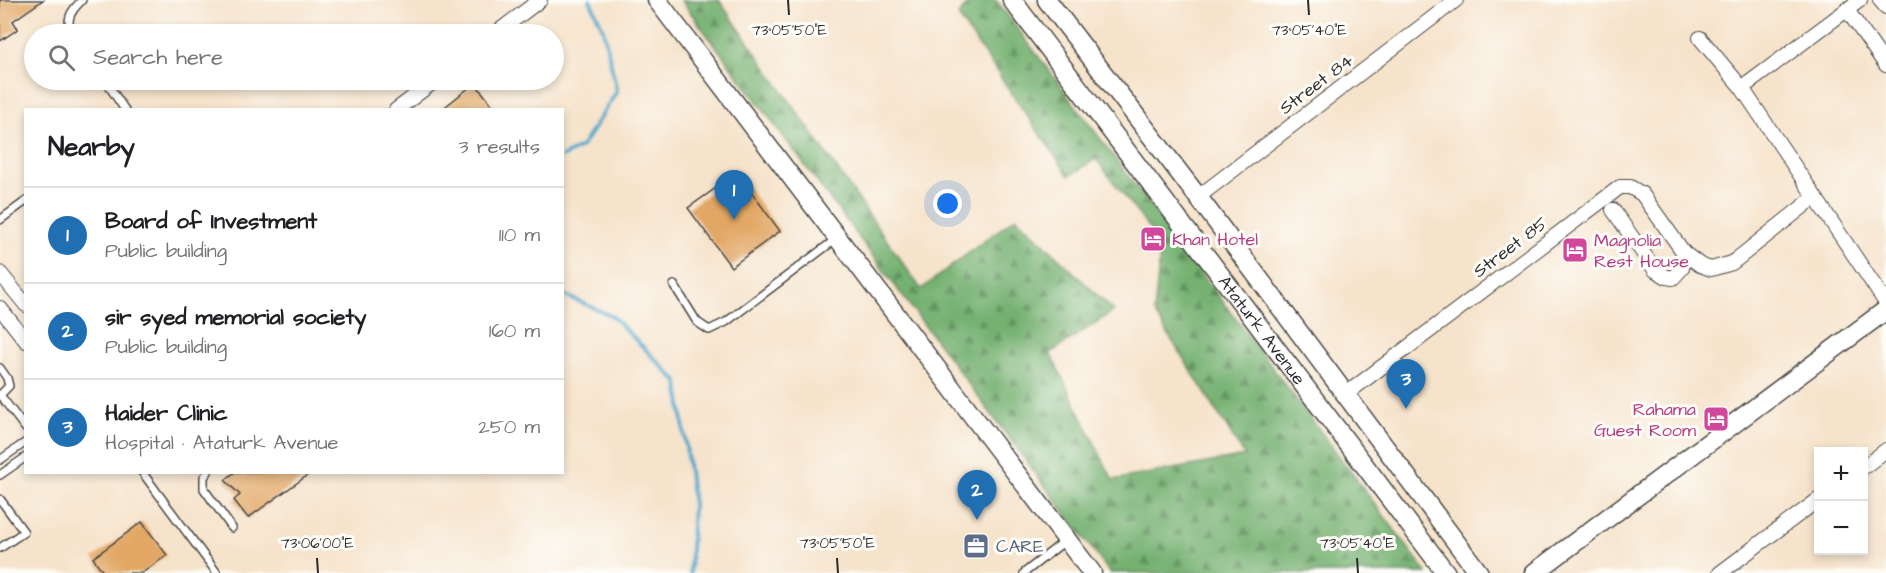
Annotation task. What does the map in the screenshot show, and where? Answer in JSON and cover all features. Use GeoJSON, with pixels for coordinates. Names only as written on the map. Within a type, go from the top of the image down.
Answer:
{"type":"FeatureCollection","features":[{"type":"Feature","properties":{"kind":"street"},"geometry":{"type":"LineString","coordinates":[[508,24],[540,0]]}},
{"type":"Feature","properties":{"kind":"street"},"geometry":{"type":"LineString","coordinates":[[657,0],[1092,573]]}},
{"type":"Feature","properties":{"kind":"street","name":"Ataturk Avenue"},"geometry":{"type":"LineString","coordinates":[[1012,0],[1446,573]]}},
{"type":"Feature","properties":{"kind":"street","name":"Ataturk Avenue"},"geometry":{"type":"LineString","coordinates":[[1047,0],[1198,197],[1479,573]]}},
{"type":"Feature","properties":{"kind":"street","name":"Street 84"},"geometry":{"type":"LineString","coordinates":[[1198,197],[1456,0]]}},
{"type":"Feature","properties":{"kind":"street"},"geometry":{"type":"LineString","coordinates":[[1742,88],[1860,0]]}},
{"type":"Feature","properties":{"kind":"street"},"geometry":{"type":"LineString","coordinates":[[1880,0],[1886,7]]}},
{"type":"Feature","properties":{"kind":"street"},"geometry":{"type":"LineString","coordinates":[[1847,10],[1886,65]]}},
{"type":"Feature","properties":{"kind":"street"},"geometry":{"type":"LineString","coordinates":[[1700,38],[1742,88],[1886,303]]}},
{"type":"Feature","properties":{"kind":"street"},"geometry":{"type":"LineString","coordinates":[[399,108],[423,90]]}},
{"type":"Feature","properties":{"kind":"street","name":"Street 85"},"geometry":{"type":"LineString","coordinates":[[1346,394],[1620,187],[1630,188],[1642,194],[1684,253]]}},
{"type":"Feature","properties":{"kind":"street"},"geometry":{"type":"LineString","coordinates":[[1613,210],[1655,270],[1673,278],[1682,268],[1684,253],[1700,265],[1711,269],[1732,262],[1815,197]]}},
{"type":"Feature","properties":{"kind":"street"},"geometry":{"type":"LineString","coordinates":[[0,273],[24,303]]}},
{"type":"Feature","properties":{"kind":"street"},"geometry":{"type":"LineString","coordinates":[[0,308],[24,338]]}},
{"type":"Feature","properties":{"kind":"street"},"geometry":{"type":"LineString","coordinates":[[1534,573],[1886,310]]}},
{"type":"Feature","properties":{"kind":"street"},"geometry":{"type":"LineString","coordinates":[[1868,463],[1886,450]]}},
{"type":"Feature","properties":{"kind":"street"},"geometry":{"type":"LineString","coordinates":[[1720,573],[1817,501]]}},
{"type":"Feature","properties":{"kind":"street"},"geometry":{"type":"LineString","coordinates":[[1557,573],[1574,543]]}},
{"type":"Feature","properties":{"kind":"lane"},"geometry":{"type":"LineString","coordinates":[[69,24],[68,19],[71,11],[82,0]]}},
{"type":"Feature","properties":{"kind":"lane"},"geometry":{"type":"LineString","coordinates":[[112,90],[124,108]]}},
{"type":"Feature","properties":{"kind":"lane"},"geometry":{"type":"LineString","coordinates":[[0,220],[24,202]]}},
{"type":"Feature","properties":{"kind":"lane"},"geometry":{"type":"LineString","coordinates":[[674,285],[697,322],[709,330],[726,322],[838,237]]}},
{"type":"Feature","properties":{"kind":"lane"},"geometry":{"type":"LineString","coordinates":[[0,368],[9,381],[8,389],[0,395],[24,426]]}},
{"type":"Feature","properties":{"kind":"lane"},"geometry":{"type":"LineString","coordinates":[[0,460],[24,443]]}},
{"type":"Feature","properties":{"kind":"lane"},"geometry":{"type":"LineString","coordinates":[[0,475],[24,459]]}},
{"type":"Feature","properties":{"kind":"lane"},"geometry":{"type":"LineString","coordinates":[[143,474],[217,573]]}},
{"type":"Feature","properties":{"kind":"lane"},"geometry":{"type":"LineString","coordinates":[[206,474],[204,477],[204,489],[232,528]]}},
{"type":"Feature","properties":{"kind":"lane"},"geometry":{"type":"LineString","coordinates":[[0,499],[24,532],[0,549]]}},
{"type":"Feature","properties":{"kind":"lane"},"geometry":{"type":"LineString","coordinates":[[1024,573],[1066,540]]}},
{"type":"Feature","properties":{"kind":"green space"},"geometry":{"type":"Polygon","coordinates":[[[681,0],[719,0],[921,289],[1016,217],[1114,311],[1050,353],[1113,480],[1245,456],[1154,312],[1161,244],[1096,159],[1069,176],[958,16],[971,0],[996,0],[1427,573],[1110,573],[681,0]]]}},
{"type":"Feature","properties":{"kind":"building"},"geometry":{"type":"Polygon","coordinates":[[[0,0],[43,0],[13,21],[18,29],[0,41],[0,0]]]}},
{"type":"Feature","properties":{"kind":"building"},"geometry":{"type":"Polygon","coordinates":[[[466,90],[480,90],[494,108],[444,108],[466,90]]]}},
{"type":"Feature","properties":{"kind":"building"},"geometry":{"type":"Polygon","coordinates":[[[737,173],[780,231],[731,267],[688,208],[737,173]]]}},
{"type":"Feature","properties":{"kind":"building"},"geometry":{"type":"Polygon","coordinates":[[[232,474],[309,474],[248,518],[234,500],[240,495],[225,480],[232,474]]]}},
{"type":"Feature","properties":{"kind":"building"},"geometry":{"type":"Polygon","coordinates":[[[142,522],[167,555],[142,573],[104,573],[93,558],[142,522]]]}},
{"type":"Feature","properties":{"kind":"waterway"},"geometry":{"type":"LineString","coordinates":[[564,156],[582,146],[617,91],[603,29],[590,0]]}},
{"type":"Feature","properties":{"kind":"waterway"},"geometry":{"type":"LineString","coordinates":[[564,295],[612,316],[678,382],[693,504],[690,573]]}},
{"type":"Feature","properties":{"kind":"place","name":"Board of Investment"},"geometry":{"type":"Point","coordinates":[734,220]}},
{"type":"Feature","properties":{"kind":"place","name":"Khan Hotel"},"geometry":{"type":"Point","coordinates":[1153,239]}},
{"type":"Feature","properties":{"kind":"place","name":"Magnolia Rest House"},"geometry":{"type":"Point","coordinates":[1575,250]}},
{"type":"Feature","properties":{"kind":"place","name":"Haider Clinic"},"geometry":{"type":"Point","coordinates":[1406,409]}},
{"type":"Feature","properties":{"kind":"place","name":"Rahama Guest Room"},"geometry":{"type":"Point","coordinates":[1716,419]}},
{"type":"Feature","properties":{"kind":"place","name":"sir syed memorial society"},"geometry":{"type":"Point","coordinates":[977,520]}},
{"type":"Feature","properties":{"kind":"place","name":"CARE"},"geometry":{"type":"Point","coordinates":[976,546]}}]}
